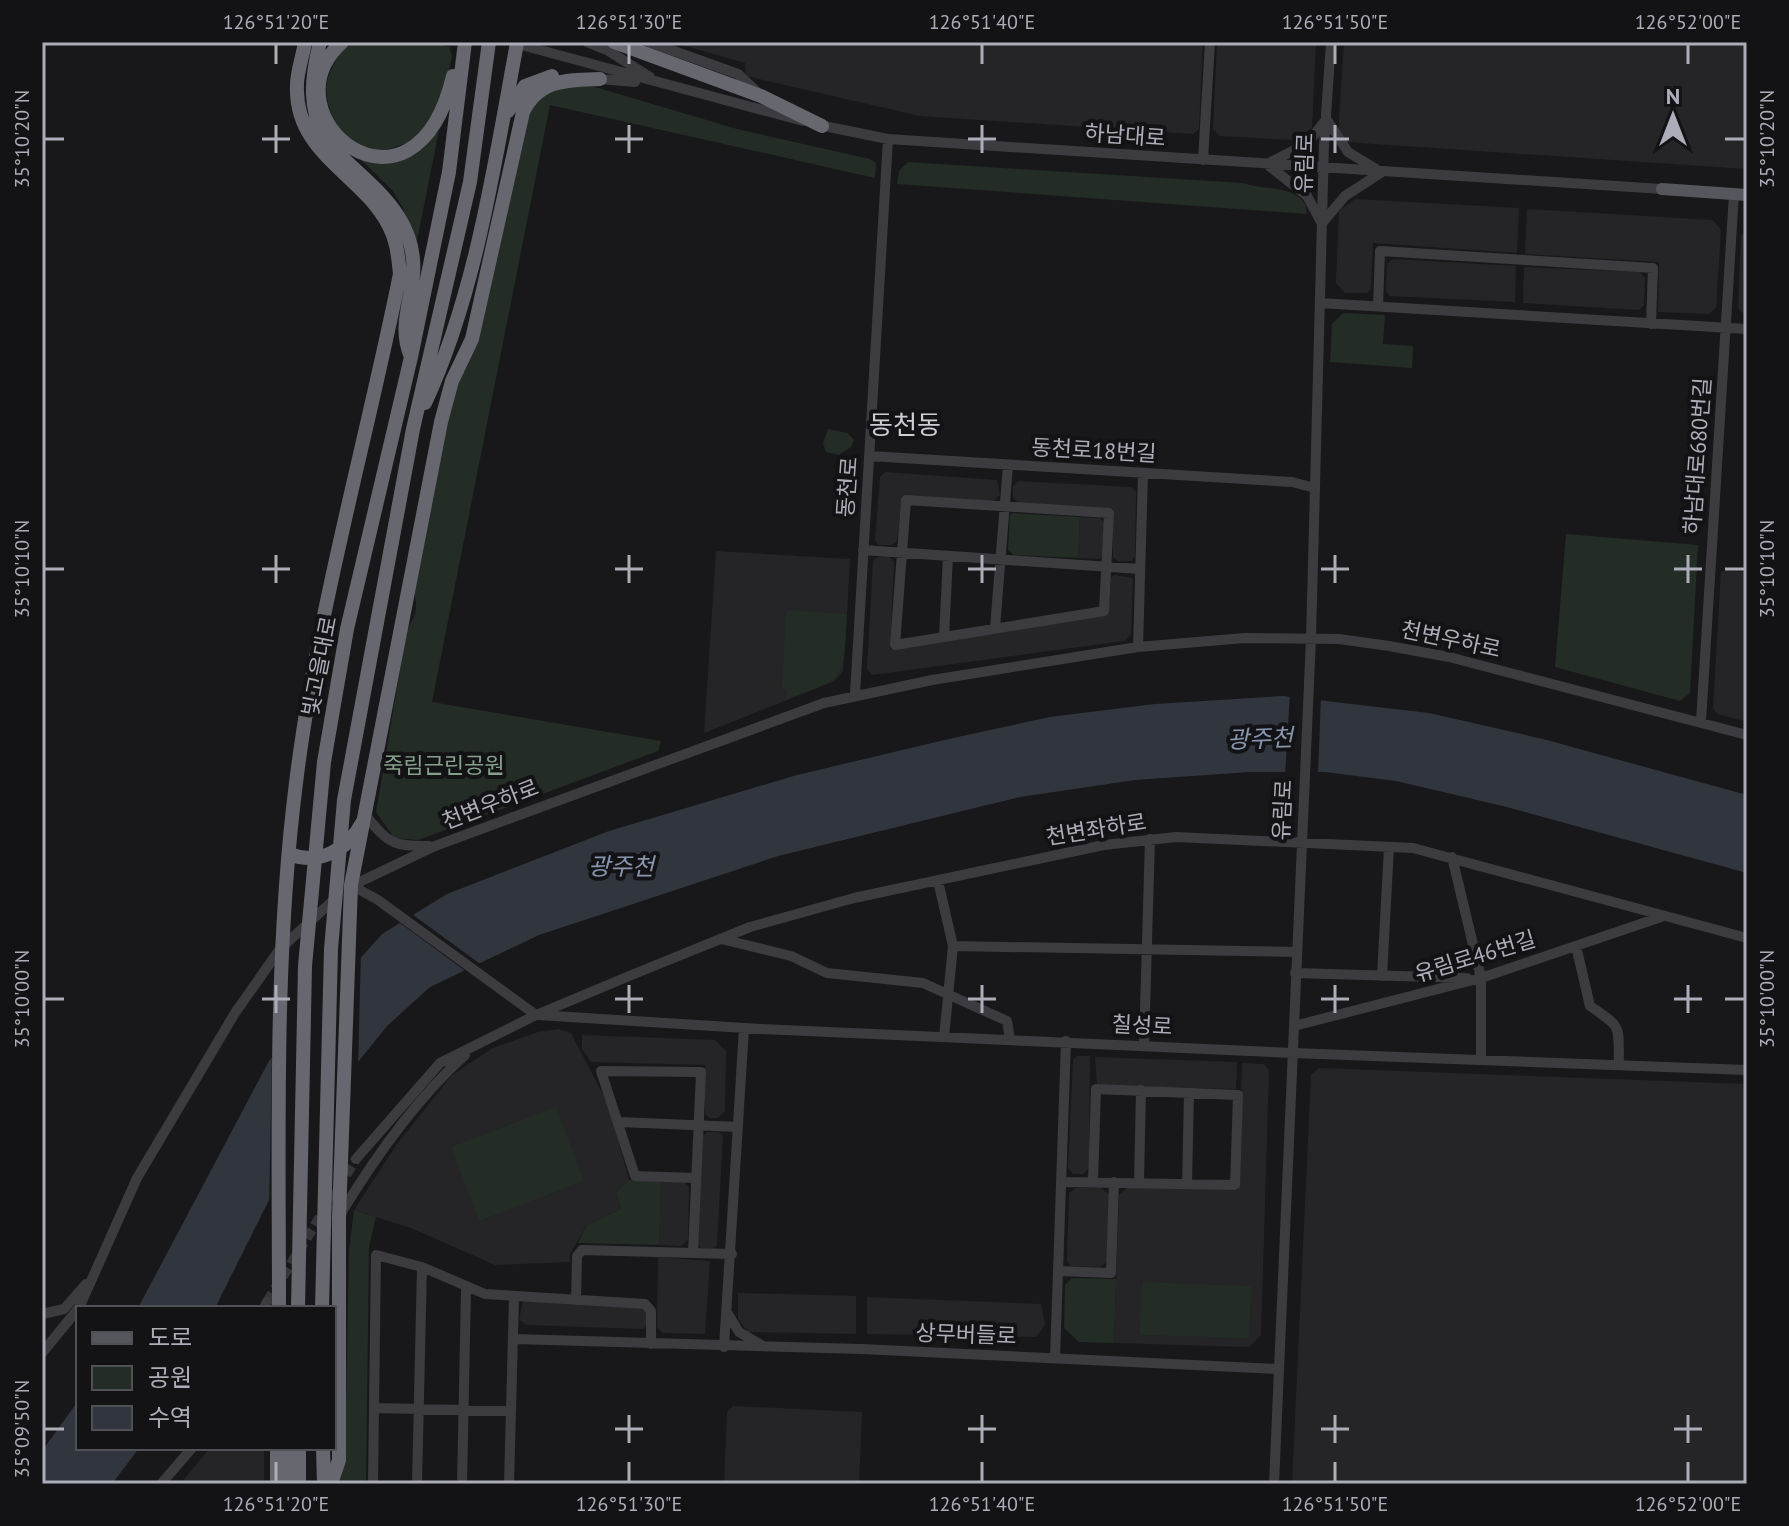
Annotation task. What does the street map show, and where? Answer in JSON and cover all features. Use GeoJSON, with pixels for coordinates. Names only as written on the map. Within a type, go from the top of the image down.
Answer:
{"type":"FeatureCollection","features":[{"type":"Feature","properties":{"kind":"highway"},"geometry":{"type":"LineString","coordinates":[[270,1306],[280,949],[296,783],[312,679],[400,274],[398,246],[383,216],[317,150],[304,126],[297,84],[305,42]]}},
{"type":"Feature","properties":{"kind":"highway"},"geometry":{"type":"LineString","coordinates":[[320,42],[310,95],[320,130],[326,142],[396,209],[414,259],[403,337],[411,357]]}},
{"type":"Feature","properties":{"kind":"highway"},"geometry":{"type":"LineString","coordinates":[[328,42],[322,72],[323,114],[336,136],[358,152],[376,157],[398,154],[431,133],[446,104],[454,69],[464,48]]}},
{"type":"Feature","properties":{"kind":"highway"},"geometry":{"type":"LineString","coordinates":[[322,72],[342,42]]}},
{"type":"Feature","properties":{"kind":"highway"},"geometry":{"type":"LineString","coordinates":[[322,1306],[331,949],[344,800],[413,429],[470,182],[489,42]]}},
{"type":"Feature","properties":{"kind":"highway"},"geometry":{"type":"LineString","coordinates":[[413,429],[442,365],[503,121],[515,42]]}},
{"type":"Feature","properties":{"kind":"highway"},"geometry":{"type":"LineString","coordinates":[[616,43],[761,96],[822,126]]}},
{"type":"Feature","properties":{"kind":"highway","name":"빛고을대로"},"geometry":{"type":"LineString","coordinates":[[298,1306],[305,966],[319,798],[347,629],[411,357],[449,172],[464,48]]}},
{"type":"Feature","properties":{"kind":"highway"},"geometry":{"type":"LineString","coordinates":[[503,121],[532,82],[569,75],[600,79]]}},
{"type":"Feature","properties":{"kind":"highway"},"geometry":{"type":"LineString","coordinates":[[331,1484],[339,1460],[339,1217],[351,885],[396,639],[444,410],[452,381],[472,339],[523,112],[530,96],[544,85],[600,79]]}},
{"type":"Feature","properties":{"kind":"highway"},"geometry":{"type":"LineString","coordinates":[[290,854],[300,858],[322,857],[347,844],[366,816]]}},
{"type":"Feature","properties":{"kind":"highway"},"geometry":{"type":"LineString","coordinates":[[277,1450],[277,1484]]}},
{"type":"Feature","properties":{"kind":"highway"},"geometry":{"type":"LineString","coordinates":[[287,1484],[290,1450]]}},
{"type":"Feature","properties":{"kind":"highway"},"geometry":{"type":"LineString","coordinates":[[299,1450],[299,1484]]}},
{"type":"Feature","properties":{"kind":"highway"},"geometry":{"type":"LineString","coordinates":[[323,1450],[324,1484]]}},
{"type":"Feature","properties":{"kind":"main road","name":"하남대로"},"geometry":{"type":"LineString","coordinates":[[1662,189],[1740,194]]}},
{"type":"Feature","properties":{"kind":"street","name":"하남대로"},"geometry":{"type":"LineString","coordinates":[[515,42],[661,85],[822,126],[888,139],[1662,189]]}},
{"type":"Feature","properties":{"kind":"street"},"geometry":{"type":"LineString","coordinates":[[587,42],[607,50],[661,85]]}},
{"type":"Feature","properties":{"kind":"street"},"geometry":{"type":"LineString","coordinates":[[649,42],[738,74],[761,96]]}},
{"type":"Feature","properties":{"kind":"street"},"geometry":{"type":"LineString","coordinates":[[1203,160],[1210,42]]}},
{"type":"Feature","properties":{"kind":"street","name":"유림로"},"geometry":{"type":"LineString","coordinates":[[1274,1484],[1311,638],[1323,168],[1331,42]]}},
{"type":"Feature","properties":{"kind":"street"},"geometry":{"type":"LineString","coordinates":[[600,79],[661,85]]}},
{"type":"Feature","properties":{"kind":"street"},"geometry":{"type":"LineString","coordinates":[[1326,118],[1348,152],[1382,172],[1345,196],[1322,224],[1307,196],[1266,164],[1308,143],[1326,118]]}},
{"type":"Feature","properties":{"kind":"street","name":"동천로"},"geometry":{"type":"LineString","coordinates":[[855,694],[888,139]]}},
{"type":"Feature","properties":{"kind":"street","name":"하남대로680번길"},"geometry":{"type":"LineString","coordinates":[[1701,721],[1725,327],[1740,194]]}},
{"type":"Feature","properties":{"kind":"street"},"geometry":{"type":"LineString","coordinates":[[1378,305],[1380,251],[1653,268],[1651,324]]}},
{"type":"Feature","properties":{"kind":"street"},"geometry":{"type":"LineString","coordinates":[[1320,303],[1747,329]]}},
{"type":"Feature","properties":{"kind":"street","name":"동천로18번길"},"geometry":{"type":"LineString","coordinates":[[870,456],[1292,482],[1315,488]]}},
{"type":"Feature","properties":{"kind":"street"},"geometry":{"type":"LineString","coordinates":[[995,628],[1008,465]]}},
{"type":"Feature","properties":{"kind":"street"},"geometry":{"type":"LineString","coordinates":[[1138,647],[1143,474]]}},
{"type":"Feature","properties":{"kind":"street"},"geometry":{"type":"LineString","coordinates":[[906,500],[1109,513],[1104,611],[895,645],[900,552],[906,500]]}},
{"type":"Feature","properties":{"kind":"street"},"geometry":{"type":"LineString","coordinates":[[863,550],[1140,569]]}},
{"type":"Feature","properties":{"kind":"street"},"geometry":{"type":"LineString","coordinates":[[944,637],[948,556]]}},
{"type":"Feature","properties":{"kind":"street","name":"천변우하로"},"geometry":{"type":"LineString","coordinates":[[79,1306],[156,1146],[235,1013],[280,949],[351,885],[435,846],[672,756],[855,694],[1138,647],[1245,638],[1311,638],[1377,644],[1449,657],[1747,735]]}},
{"type":"Feature","properties":{"kind":"street"},"geometry":{"type":"LineString","coordinates":[[366,816],[385,840],[402,846],[435,846]]}},
{"type":"Feature","properties":{"kind":"street","name":"천변좌하로"},"geometry":{"type":"LineString","coordinates":[[356,1159],[440,1063],[536,1015],[719,939],[854,898],[1104,845],[1150,839],[1300,836],[1389,847],[1452,857],[1747,938]]}},
{"type":"Feature","properties":{"kind":"street"},"geometry":{"type":"LineString","coordinates":[[1144,1045],[1150,839]]}},
{"type":"Feature","properties":{"kind":"street"},"geometry":{"type":"LineString","coordinates":[[1382,976],[1389,847]]}},
{"type":"Feature","properties":{"kind":"street"},"geometry":{"type":"LineString","coordinates":[[1452,857],[1481,978],[1481,1060]]}},
{"type":"Feature","properties":{"kind":"street"},"geometry":{"type":"LineString","coordinates":[[938,881],[953,946],[944,1037]]}},
{"type":"Feature","properties":{"kind":"street"},"geometry":{"type":"LineString","coordinates":[[351,885],[378,900],[536,1015]]}},
{"type":"Feature","properties":{"kind":"street","name":"유림로46번길"},"geometry":{"type":"LineString","coordinates":[[1294,1026],[1481,978],[1665,915]]}},
{"type":"Feature","properties":{"kind":"street"},"geometry":{"type":"LineString","coordinates":[[719,939],[791,956],[827,973],[923,983],[949,992],[1007,1021],[1010,1039]]}},
{"type":"Feature","properties":{"kind":"street"},"geometry":{"type":"LineString","coordinates":[[953,946],[1296,952]]}},
{"type":"Feature","properties":{"kind":"street"},"geometry":{"type":"LineString","coordinates":[[1576,946],[1590,1006],[1612,1019],[1618,1027],[1619,1065]]}},
{"type":"Feature","properties":{"kind":"street"},"geometry":{"type":"LineString","coordinates":[[1295,973],[1481,978]]}},
{"type":"Feature","properties":{"kind":"street","name":"칠성로"},"geometry":{"type":"LineString","coordinates":[[536,1015],[744,1028],[1293,1053],[1747,1070]]}},
{"type":"Feature","properties":{"kind":"street"},"geometry":{"type":"LineString","coordinates":[[724,1347],[744,1028]]}},
{"type":"Feature","properties":{"kind":"street"},"geometry":{"type":"LineString","coordinates":[[1055,1358],[1066,1041]]}},
{"type":"Feature","properties":{"kind":"street","name":"천변좌하로"},"geometry":{"type":"LineString","coordinates":[[339,1217],[363,1176],[423,1096],[473,1048]]}},
{"type":"Feature","properties":{"kind":"street"},"geometry":{"type":"LineString","coordinates":[[693,1253],[701,1072],[601,1071],[635,1176],[695,1178]]}},
{"type":"Feature","properties":{"kind":"street"},"geometry":{"type":"LineString","coordinates":[[1061,1182],[1235,1185],[1238,1095],[1096,1089],[1093,1182]]}},
{"type":"Feature","properties":{"kind":"street"},"geometry":{"type":"LineString","coordinates":[[1139,1182],[1141,1090]]}},
{"type":"Feature","properties":{"kind":"street"},"geometry":{"type":"LineString","coordinates":[[1187,1184],[1189,1093]]}},
{"type":"Feature","properties":{"kind":"street"},"geometry":{"type":"LineString","coordinates":[[620,1122],[738,1127]]}},
{"type":"Feature","properties":{"kind":"street"},"geometry":{"type":"LineString","coordinates":[[1058,1271],[1111,1273],[1114,1182]]}},
{"type":"Feature","properties":{"kind":"street"},"geometry":{"type":"LineString","coordinates":[[576,1300],[577,1256],[582,1250],[732,1254]]}},
{"type":"Feature","properties":{"kind":"street"},"geometry":{"type":"LineString","coordinates":[[373,1484],[376,1255],[422,1267],[466,1289],[514,1298],[645,1304],[651,1311],[651,1344]]}},
{"type":"Feature","properties":{"kind":"street"},"geometry":{"type":"LineString","coordinates":[[417,1484],[422,1267]]}},
{"type":"Feature","properties":{"kind":"street"},"geometry":{"type":"LineString","coordinates":[[42,1314],[64,1309],[94,1272]]}},
{"type":"Feature","properties":{"kind":"street"},"geometry":{"type":"LineString","coordinates":[[462,1484],[466,1289]]}},
{"type":"Feature","properties":{"kind":"street"},"geometry":{"type":"LineString","coordinates":[[509,1484],[514,1298]]}},
{"type":"Feature","properties":{"kind":"street","name":"천변우하로"},"geometry":{"type":"LineString","coordinates":[[42,1353],[76,1310]]}},
{"type":"Feature","properties":{"kind":"street"},"geometry":{"type":"LineString","coordinates":[[728,1314],[739,1332],[765,1347]]}},
{"type":"Feature","properties":{"kind":"street","name":"상무버들로"},"geometry":{"type":"LineString","coordinates":[[514,1339],[1279,1369]]}},
{"type":"Feature","properties":{"kind":"street"},"geometry":{"type":"LineString","coordinates":[[374,1408],[511,1411]]}},
{"type":"Feature","properties":{"kind":"street"},"geometry":{"type":"LineString","coordinates":[[161,1484],[192,1450]]}},
{"type":"Feature","properties":{"kind":"shaded area"},"geometry":{"type":"Polygon","coordinates":[[[672,42],[1203,42],[1199,129],[1193,134],[920,116],[746,76],[745,63],[672,42]]]}},
{"type":"Feature","properties":{"kind":"shaded area"},"geometry":{"type":"Polygon","coordinates":[[[1217,42],[1316,42],[1312,128],[1296,140],[1220,136],[1213,129],[1217,42]]]}},
{"type":"Feature","properties":{"kind":"shaded area"},"geometry":{"type":"Polygon","coordinates":[[[1344,42],[1747,42],[1747,169],[1345,142],[1338,134],[1344,42]]]}},
{"type":"Feature","properties":{"kind":"shaded area"},"geometry":{"type":"Polygon","coordinates":[[[1355,199],[1519,208],[1517,253],[1373,243],[1371,289],[1368,293],[1345,293],[1336,283],[1339,211],[1355,199]]]}},
{"type":"Feature","properties":{"kind":"shaded area"},"geometry":{"type":"Polygon","coordinates":[[[1527,209],[1713,220],[1721,230],[1716,308],[1709,314],[1658,312],[1659,262],[1525,254],[1527,209]]]}},
{"type":"Feature","properties":{"kind":"shaded area"},"geometry":{"type":"Polygon","coordinates":[[[1747,231],[1747,317],[1738,308],[1741,235],[1747,231]]]}},
{"type":"Feature","properties":{"kind":"shaded area"},"geometry":{"type":"Polygon","coordinates":[[[1393,259],[1516,266],[1515,302],[1390,296],[1386,291],[1387,264],[1393,259]]]}},
{"type":"Feature","properties":{"kind":"shaded area"},"geometry":{"type":"Polygon","coordinates":[[[1524,267],[1639,272],[1645,278],[1644,305],[1639,310],[1523,303],[1524,267]]]}},
{"type":"Feature","properties":{"kind":"shaded area"},"geometry":{"type":"Polygon","coordinates":[[[885,472],[997,480],[1000,495],[993,501],[902,496],[897,541],[892,545],[879,545],[875,540],[880,477],[885,472]]]}},
{"type":"Feature","properties":{"kind":"shaded area"},"geometry":{"type":"Polygon","coordinates":[[[1018,481],[1131,487],[1136,492],[1135,557],[1131,561],[1118,561],[1113,557],[1113,509],[1020,504],[1013,498],[1013,486],[1018,481]]]}},
{"type":"Feature","properties":{"kind":"shaded area"},"geometry":{"type":"Polygon","coordinates":[[[1080,517],[1100,518],[1104,523],[1102,556],[1099,559],[1078,558],[1080,517]]]}},
{"type":"Feature","properties":{"kind":"shaded area"},"geometry":{"type":"Polygon","coordinates":[[[716,551],[850,559],[847,614],[843,671],[835,681],[704,733],[716,551]]]}},
{"type":"Feature","properties":{"kind":"shaded area"},"geometry":{"type":"Polygon","coordinates":[[[878,557],[890,557],[894,562],[890,650],[1108,615],[1111,578],[1114,575],[1133,578],[1131,634],[1124,641],[872,675],[867,669],[873,561],[878,557]]]}},
{"type":"Feature","properties":{"kind":"shaded area"},"geometry":{"type":"Polygon","coordinates":[[[1721,571],[1747,572],[1747,722],[1717,714],[1713,708],[1721,571]]]}},
{"type":"Feature","properties":{"kind":"shaded area"},"geometry":{"type":"Polygon","coordinates":[[[559,1029],[571,1033],[608,1104],[629,1180],[616,1192],[621,1209],[587,1225],[570,1254],[570,1262],[495,1265],[411,1228],[354,1210],[397,1144],[452,1075],[493,1048],[538,1032],[559,1029]]]}},
{"type":"Feature","properties":{"kind":"shaded area"},"geometry":{"type":"Polygon","coordinates":[[[582,1035],[715,1040],[726,1051],[725,1111],[718,1118],[705,1114],[705,1065],[591,1062],[582,1049],[582,1035]]]}},
{"type":"Feature","properties":{"kind":"shaded area"},"geometry":{"type":"Polygon","coordinates":[[[1077,1056],[1090,1056],[1089,1168],[1083,1174],[1073,1174],[1068,1168],[1073,1060],[1077,1056]]]}},
{"type":"Feature","properties":{"kind":"shaded area"},"geometry":{"type":"Polygon","coordinates":[[[1095,1057],[1237,1062],[1236,1089],[1097,1086],[1095,1057]]]}},
{"type":"Feature","properties":{"kind":"shaded area"},"geometry":{"type":"Polygon","coordinates":[[[1242,1063],[1264,1064],[1269,1070],[1261,1335],[1249,1347],[1114,1343],[1119,1195],[1128,1187],[1238,1190],[1242,1063]]]}},
{"type":"Feature","properties":{"kind":"shaded area"},"geometry":{"type":"Polygon","coordinates":[[[1319,1068],[1747,1084],[1747,1484],[1292,1484],[1311,1075],[1319,1068]]]}},
{"type":"Feature","properties":{"kind":"shaded area"},"geometry":{"type":"Polygon","coordinates":[[[707,1132],[719,1132],[723,1136],[717,1245],[701,1248],[698,1244],[703,1136],[707,1132]]]}},
{"type":"Feature","properties":{"kind":"shaded area"},"geometry":{"type":"Polygon","coordinates":[[[661,1181],[683,1181],[689,1187],[688,1240],[681,1246],[659,1245],[661,1181]]]}},
{"type":"Feature","properties":{"kind":"shaded area"},"geometry":{"type":"Polygon","coordinates":[[[1076,1188],[1102,1188],[1109,1195],[1107,1262],[1100,1267],[1071,1266],[1067,1261],[1069,1193],[1076,1188]]]}},
{"type":"Feature","properties":{"kind":"shaded area"},"geometry":{"type":"Polygon","coordinates":[[[658,1257],[710,1261],[705,1334],[663,1333],[657,1327],[658,1257]]]}},
{"type":"Feature","properties":{"kind":"shaded area"},"geometry":{"type":"Polygon","coordinates":[[[738,1293],[856,1296],[856,1334],[748,1332],[738,1319],[738,1293]]]}},
{"type":"Feature","properties":{"kind":"shaded area"},"geometry":{"type":"Polygon","coordinates":[[[867,1297],[1041,1304],[1045,1325],[1036,1337],[867,1334],[867,1297]]]}},
{"type":"Feature","properties":{"kind":"shaded area"},"geometry":{"type":"Polygon","coordinates":[[[523,1301],[643,1308],[647,1314],[647,1325],[643,1329],[526,1325],[519,1319],[523,1301]]]}},
{"type":"Feature","properties":{"kind":"shaded area"},"geometry":{"type":"Polygon","coordinates":[[[733,1406],[862,1412],[859,1484],[724,1484],[727,1412],[733,1406]]]}},
{"type":"Feature","properties":{"kind":"shaded area"},"geometry":{"type":"Polygon","coordinates":[[[208,1450],[264,1450],[264,1484],[180,1484],[208,1450]]]}},
{"type":"Feature","properties":{"kind":"green space"},"geometry":{"type":"Polygon","coordinates":[[[348,42],[428,42],[449,47],[452,56],[442,103],[414,141],[376,153],[339,134],[329,106],[327,86],[333,66],[348,42]]]}},
{"type":"Feature","properties":{"kind":"green space","name":"죽림근린공원"},"geometry":{"type":"Polygon","coordinates":[[[564,86],[595,87],[737,129],[870,159],[876,163],[875,178],[550,105],[432,702],[661,741],[658,751],[418,840],[394,838],[376,812],[407,629],[416,611],[413,590],[451,397],[491,276],[527,112],[535,99],[564,86]]]}},
{"type":"Feature","properties":{"kind":"green space"},"geometry":{"type":"Polygon","coordinates":[[[439,130],[416,246],[403,208],[392,190],[361,160],[408,152],[427,142],[439,130]]]}},
{"type":"Feature","properties":{"kind":"green space"},"geometry":{"type":"Polygon","coordinates":[[[908,162],[1243,183],[1292,193],[1305,204],[1307,214],[897,184],[899,171],[908,162]]]}},
{"type":"Feature","properties":{"kind":"green space"},"geometry":{"type":"Polygon","coordinates":[[[1343,313],[1385,315],[1383,344],[1413,346],[1412,368],[1330,362],[1332,324],[1343,313]]]}},
{"type":"Feature","properties":{"kind":"green space"},"geometry":{"type":"Polygon","coordinates":[[[828,429],[847,433],[854,440],[851,447],[839,455],[826,452],[823,443],[828,429]]]}},
{"type":"Feature","properties":{"kind":"green space"},"geometry":{"type":"Polygon","coordinates":[[[1010,515],[1080,517],[1078,558],[1014,555],[1008,550],[1010,515]]]}},
{"type":"Feature","properties":{"kind":"green space"},"geometry":{"type":"Polygon","coordinates":[[[1566,534],[1698,545],[1690,693],[1680,701],[1555,667],[1566,534]]]}},
{"type":"Feature","properties":{"kind":"green space"},"geometry":{"type":"Polygon","coordinates":[[[789,610],[847,614],[845,652],[839,673],[822,686],[786,699],[787,690],[782,689],[786,613],[789,610]]]}},
{"type":"Feature","properties":{"kind":"green space"},"geometry":{"type":"Polygon","coordinates":[[[556,1107],[584,1181],[479,1221],[451,1147],[556,1107]]]}},
{"type":"Feature","properties":{"kind":"green space"},"geometry":{"type":"Polygon","coordinates":[[[629,1180],[661,1181],[659,1245],[578,1243],[587,1225],[621,1209],[616,1192],[629,1180]]]}},
{"type":"Feature","properties":{"kind":"green space"},"geometry":{"type":"Polygon","coordinates":[[[354,1210],[376,1217],[369,1247],[366,1484],[339,1484],[345,1458],[349,1250],[354,1210]]]}},
{"type":"Feature","properties":{"kind":"green space"},"geometry":{"type":"Polygon","coordinates":[[[1072,1278],[1116,1279],[1114,1343],[1079,1342],[1064,1328],[1065,1285],[1072,1278]]]}},
{"type":"Feature","properties":{"kind":"green space"},"geometry":{"type":"Polygon","coordinates":[[[1142,1282],[1251,1286],[1249,1338],[1140,1335],[1142,1282]]]}},
{"type":"Feature","properties":{"kind":"water","name":"광주천"},"geometry":{"type":"Polygon","coordinates":[[[1283,696],[1429,713],[1543,739],[1747,795],[1747,873],[1503,806],[1396,781],[1325,772],[1249,772],[1135,780],[1020,797],[778,856],[539,935],[430,987],[387,1026],[342,1082],[270,1198],[216,1306],[139,1306],[269,1061],[382,934],[447,894],[609,831],[797,775],[1050,717],[1155,704],[1283,696]]]}},
{"type":"Feature","properties":{"kind":"water"},"geometry":{"type":"Polygon","coordinates":[[[76,1404],[76,1450],[138,1450],[112,1484],[42,1484],[42,1451],[76,1404]]]}},
{"type":"Feature","properties":{"kind":"pier"},"geometry":{"type":"Polygon","coordinates":[[[1290,693],[1321,696],[1318,776],[1285,776],[1290,693]]]}},
{"type":"Feature","properties":{"kind":"pier"},"geometry":{"type":"Polygon","coordinates":[[[409,912],[483,966],[468,973],[396,920],[409,912]]]}},
{"type":"Feature","properties":{"kind":"pier"},"geometry":{"type":"Polygon","coordinates":[[[361,951],[358,1069],[269,1209],[272,1051],[361,951]]]}},
{"type":"Feature","properties":{"kind":"tunnel"},"geometry":{"type":"LineString","coordinates":[[267,1302],[356,1159]]}},
{"type":"Feature","properties":{"kind":"district","name":"동천동"},"geometry":{"type":"Point","coordinates":[905,425]}}]}
